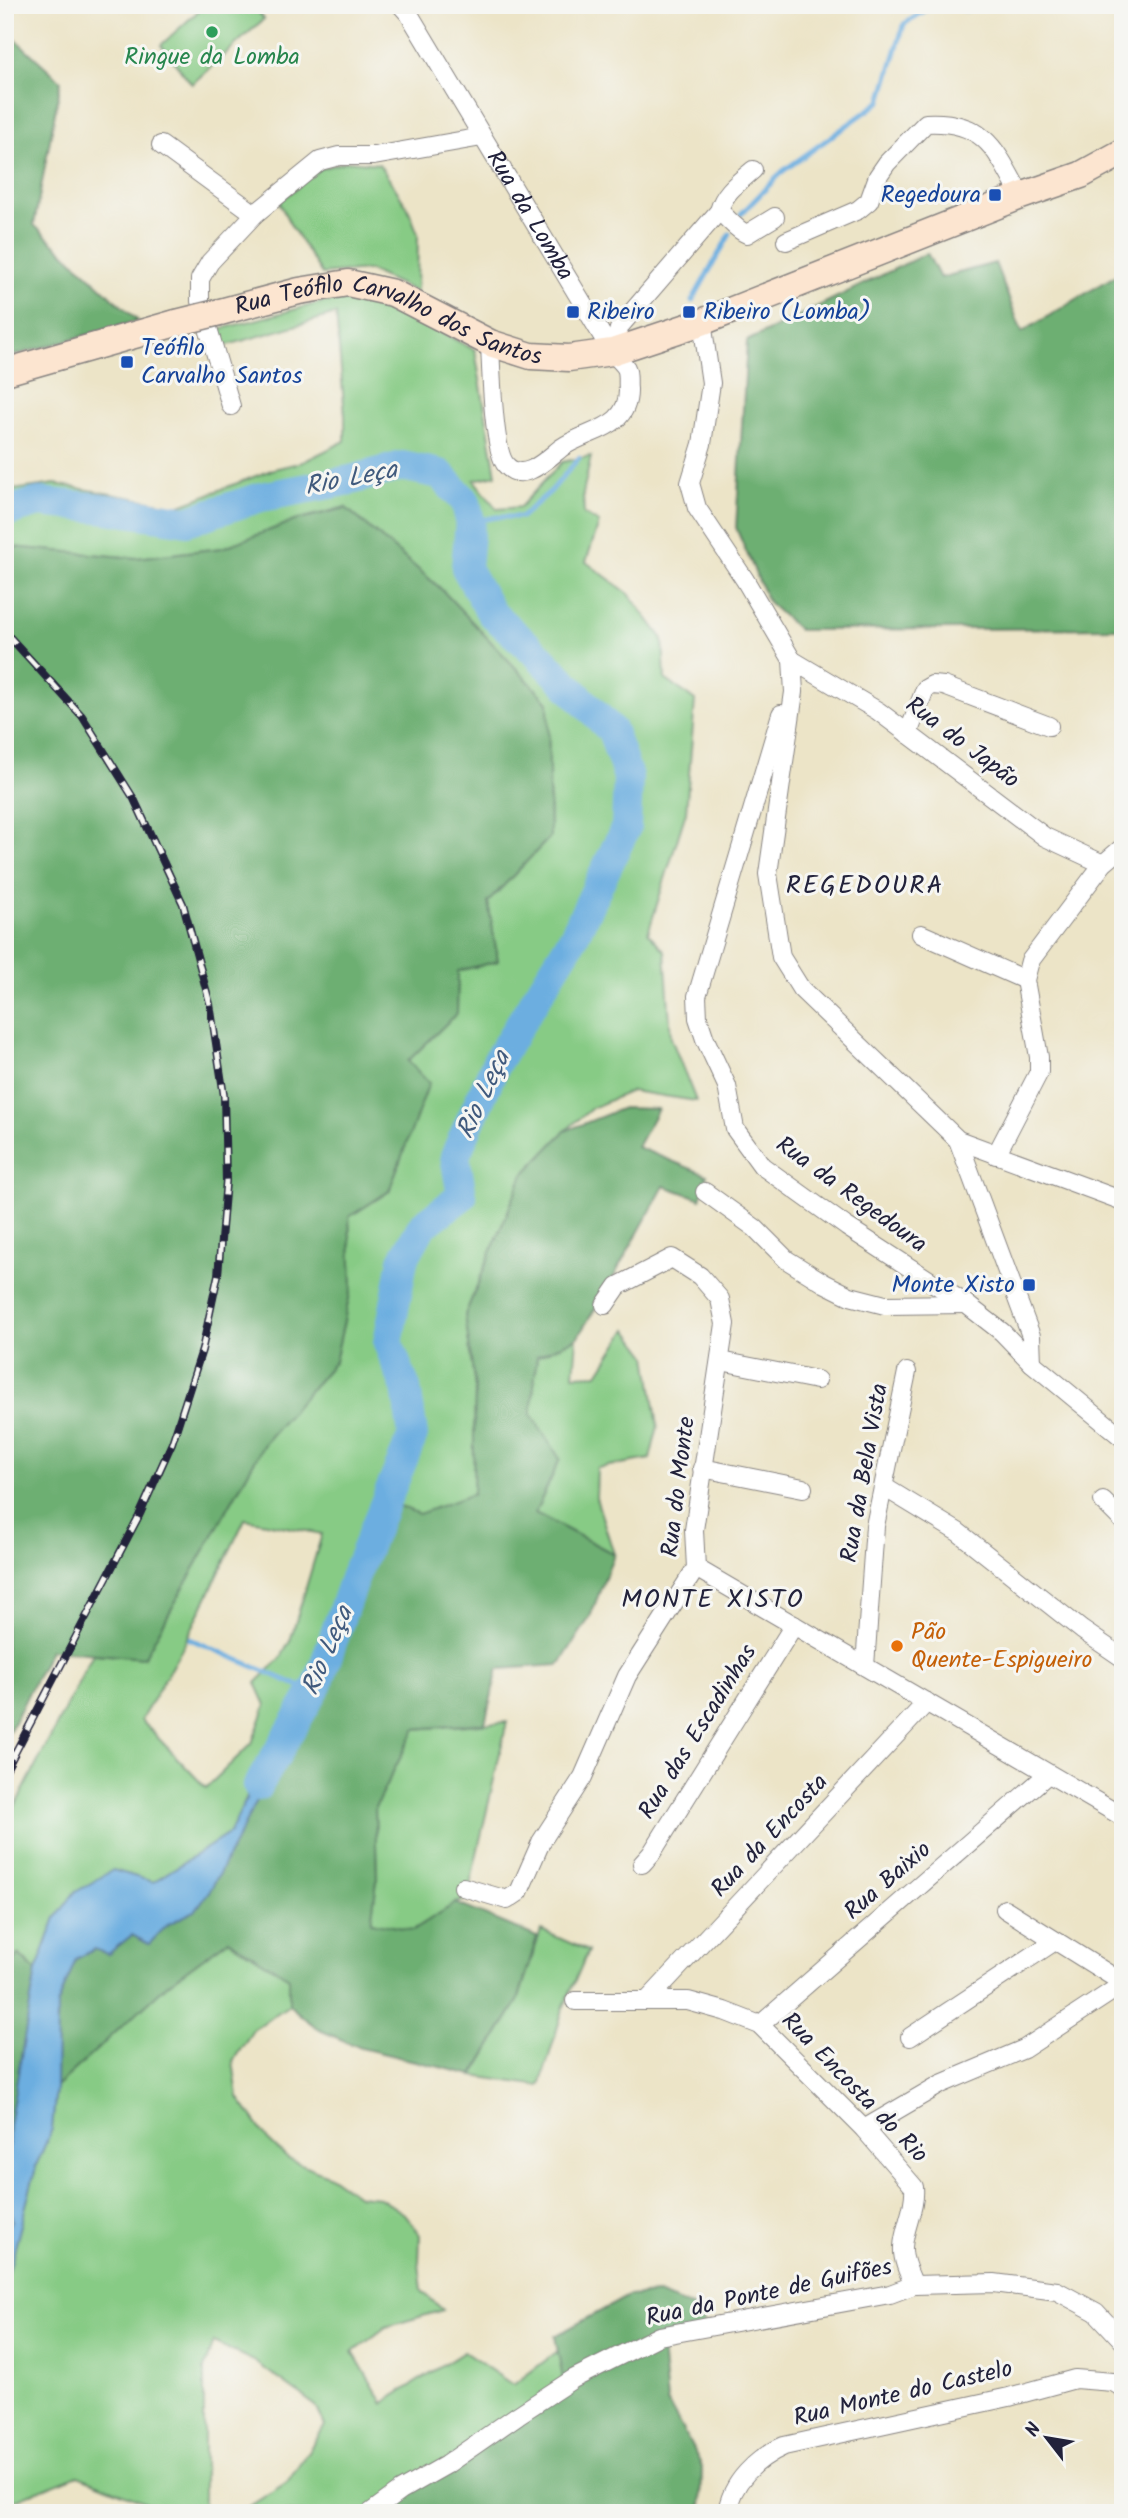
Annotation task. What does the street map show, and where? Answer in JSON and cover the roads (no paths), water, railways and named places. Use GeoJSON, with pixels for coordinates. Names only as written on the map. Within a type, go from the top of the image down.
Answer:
{"type":"FeatureCollection","features":[{"type":"Feature","properties":{"kind":"main road"},"geometry":{"type":"LineString","coordinates":[[612,352],[702,322],[1021,196],[1081,175],[1123,152]]}},
{"type":"Feature","properties":{"kind":"main road","name":"Rua Teófilo Carvalho dos Santos"},"geometry":{"type":"LineString","coordinates":[[5,372],[176,324],[214,322],[299,290],[348,283],[393,293],[490,343],[531,356],[569,358],[612,352]]}},
{"type":"Feature","properties":{"kind":"street","name":"Rua da Lomba"},"geometry":{"type":"LineString","coordinates":[[401,5],[409,14],[612,352],[626,368],[628,402],[624,413],[610,424],[577,437],[536,468],[524,472],[511,470],[504,464],[500,450],[491,383],[490,343]]}},
{"type":"Feature","properties":{"kind":"street"},"geometry":{"type":"LineString","coordinates":[[786,241],[858,210],[869,201],[878,176],[887,163],[926,123],[951,123],[977,132],[994,151],[1021,196]]}},
{"type":"Feature","properties":{"kind":"street"},"geometry":{"type":"LineString","coordinates":[[231,406],[214,322],[200,301],[200,279],[210,262],[255,214],[320,161],[339,156],[374,156],[482,137]]}},
{"type":"Feature","properties":{"kind":"street"},"geometry":{"type":"LineString","coordinates":[[161,145],[255,214]]}},
{"type":"Feature","properties":{"kind":"street"},"geometry":{"type":"LineString","coordinates":[[612,352],[620,326],[719,211],[729,191],[753,170]]}},
{"type":"Feature","properties":{"kind":"street"},"geometry":{"type":"LineString","coordinates":[[719,211],[739,231],[747,234],[775,217]]}},
{"type":"Feature","properties":{"kind":"street"},"geometry":{"type":"LineString","coordinates":[[702,322],[711,383],[702,444],[690,483],[697,508],[746,580],[792,660],[794,692],[768,874],[781,957],[801,989],[958,1140],[1123,1201]]}},
{"type":"Feature","properties":{"kind":"street","name":"Rua do Japão"},"geometry":{"type":"LineString","coordinates":[[792,660],[878,711],[1045,837],[1103,864]]}},
{"type":"Feature","properties":{"kind":"street","name":"Rua da Regedoura"},"geometry":{"type":"LineString","coordinates":[[792,660],[788,690],[697,996],[698,1018],[705,1040],[727,1086],[735,1129],[762,1166],[847,1227],[966,1304],[1123,1438]]}},
{"type":"Feature","properties":{"kind":"street"},"geometry":{"type":"LineString","coordinates":[[908,734],[925,689],[932,685],[944,686],[1049,726]]}},
{"type":"Feature","properties":{"kind":"street"},"geometry":{"type":"LineString","coordinates":[[996,1155],[1038,1072],[1040,1057],[1025,979],[1030,961],[1103,864],[1123,847]]}},
{"type":"Feature","properties":{"kind":"street"},"geometry":{"type":"LineString","coordinates":[[921,934],[1025,979]]}},
{"type":"Feature","properties":{"kind":"street"},"geometry":{"type":"LineString","coordinates":[[958,1140],[1031,1336],[1032,1363]]}},
{"type":"Feature","properties":{"kind":"street"},"geometry":{"type":"LineString","coordinates":[[705,1192],[755,1228],[787,1260],[850,1296],[885,1305],[966,1304]]}},
{"type":"Feature","properties":{"kind":"street","name":"Rua do Monte"},"geometry":{"type":"LineString","coordinates":[[463,1887],[507,1900],[519,1892],[541,1842],[583,1777],[627,1676],[696,1567],[694,1530],[725,1324],[720,1299],[700,1276],[672,1258],[618,1286],[605,1305]]}},
{"type":"Feature","properties":{"kind":"street"},"geometry":{"type":"LineString","coordinates":[[721,1361],[817,1380]]}},
{"type":"Feature","properties":{"kind":"street","name":"Rua da Bela Vista"},"geometry":{"type":"LineString","coordinates":[[865,1665],[875,1526],[906,1372]]}},
{"type":"Feature","properties":{"kind":"street"},"geometry":{"type":"LineString","coordinates":[[702,1468],[803,1488]]}},
{"type":"Feature","properties":{"kind":"street"},"geometry":{"type":"LineString","coordinates":[[884,1486],[958,1532],[1082,1630],[1123,1658]]}},
{"type":"Feature","properties":{"kind":"street"},"geometry":{"type":"LineString","coordinates":[[1103,1502],[1123,1521]]}},
{"type":"Feature","properties":{"kind":"street"},"geometry":{"type":"LineString","coordinates":[[696,1567],[1123,1817]]}},
{"type":"Feature","properties":{"kind":"street","name":"Rua das Escadinhas"},"geometry":{"type":"LineString","coordinates":[[642,1864],[651,1854],[794,1625]]}},
{"type":"Feature","properties":{"kind":"street","name":"Rua da Encosta"},"geometry":{"type":"LineString","coordinates":[[648,2001],[927,1702]]}},
{"type":"Feature","properties":{"kind":"street","name":"Rua Baixio"},"geometry":{"type":"LineString","coordinates":[[760,2025],[1048,1774]]}},
{"type":"Feature","properties":{"kind":"street"},"geometry":{"type":"LineString","coordinates":[[864,2129],[941,2084],[1024,2049],[1123,1984],[1005,1909]]}},
{"type":"Feature","properties":{"kind":"street"},"geometry":{"type":"LineString","coordinates":[[910,2037],[1055,1941]]}},
{"type":"Feature","properties":{"kind":"street","name":"Rua Encosta do Rio"},"geometry":{"type":"LineString","coordinates":[[575,2001],[688,2001],[760,2025],[864,2129],[914,2187],[915,2197],[903,2247],[906,2267],[914,2285]]}},
{"type":"Feature","properties":{"kind":"street","name":"Rua da Ponte de Guifões"},"geometry":{"type":"LineString","coordinates":[[370,2513],[573,2379],[659,2336],[890,2294],[914,2285],[994,2283],[1057,2291],[1096,2312],[1123,2341]]}},
{"type":"Feature","properties":{"kind":"street","name":"Rua Monte do Castelo"},"geometry":{"type":"LineString","coordinates":[[727,2513],[729,2498],[751,2467],[765,2454],[784,2446],[1009,2397],[1075,2379],[1113,2382],[1123,2388]]}},
{"type":"Feature","properties":{"kind":"water"},"geometry":{"type":"Polygon","coordinates":[[[271,1746],[280,1756],[212,1887],[195,1911],[168,1924],[149,1944],[132,1935],[108,1954],[95,1949],[76,1959],[57,2006],[56,2087],[52,2129],[37,2163],[5,2286],[5,2229],[12,2221],[9,2125],[36,1971],[56,1918],[74,1893],[113,1870],[153,1882],[230,1833],[271,1746]]]}},
{"type":"Feature","properties":{"kind":"waterway"},"geometry":{"type":"LineString","coordinates":[[741,214],[783,171],[881,101],[904,24],[934,5]]}},
{"type":"Feature","properties":{"kind":"waterway"},"geometry":{"type":"LineString","coordinates":[[949,5],[966,10],[968,5]]}},
{"type":"Feature","properties":{"kind":"waterway"},"geometry":{"type":"LineString","coordinates":[[692,301],[730,234]]}},
{"type":"Feature","properties":{"kind":"waterway"},"geometry":{"type":"LineString","coordinates":[[470,522],[497,517],[521,517],[551,491],[579,458]]}},
{"type":"Feature","properties":{"kind":"waterway","name":"Rio Leça"},"geometry":{"type":"LineString","coordinates":[[5,512],[39,502],[187,521],[261,497],[351,480],[402,466],[440,474],[466,502],[470,522],[466,568],[491,613],[536,653],[612,731],[628,777],[626,827],[573,938],[497,1061],[455,1156],[462,1196],[422,1226],[403,1260],[388,1343],[406,1388],[413,1435],[354,1578],[318,1684],[258,1786]]}},
{"type":"Feature","properties":{"kind":"waterway"},"geometry":{"type":"LineString","coordinates":[[190,1639],[313,1692]]}},
{"type":"Feature","properties":{"kind":"railway"},"geometry":{"type":"LineString","coordinates":[[5,632],[82,716],[134,799],[183,904],[210,1004],[224,1096],[226,1181],[218,1275],[202,1350],[172,1443],[139,1516],[5,1772]]}},
{"type":"Feature","properties":{"kind":"place","name":"Ringue da Lomba"},"geometry":{"type":"Point","coordinates":[212,32]}},
{"type":"Feature","properties":{"kind":"place","name":"Regedoura"},"geometry":{"type":"Point","coordinates":[995,195]}},
{"type":"Feature","properties":{"kind":"place","name":"Ribeiro"},"geometry":{"type":"Point","coordinates":[573,312]}},
{"type":"Feature","properties":{"kind":"place","name":"Ribeiro (Lomba)"},"geometry":{"type":"Point","coordinates":[689,312]}},
{"type":"Feature","properties":{"kind":"place","name":"Teófilo Carvalho Santos"},"geometry":{"type":"Point","coordinates":[127,362]}},
{"type":"Feature","properties":{"kind":"place","name":"Monte Xisto"},"geometry":{"type":"Point","coordinates":[1029,1285]}},
{"type":"Feature","properties":{"kind":"place","name":"Pão Quente-Espigueiro"},"geometry":{"type":"Point","coordinates":[897,1646]}},
{"type":"Feature","properties":{"kind":"district","name":"REGEDOURA"},"geometry":{"type":"Point","coordinates":[865,886]}},
{"type":"Feature","properties":{"kind":"district","name":"MONTE XISTO"},"geometry":{"type":"Point","coordinates":[713,1600]}}]}
